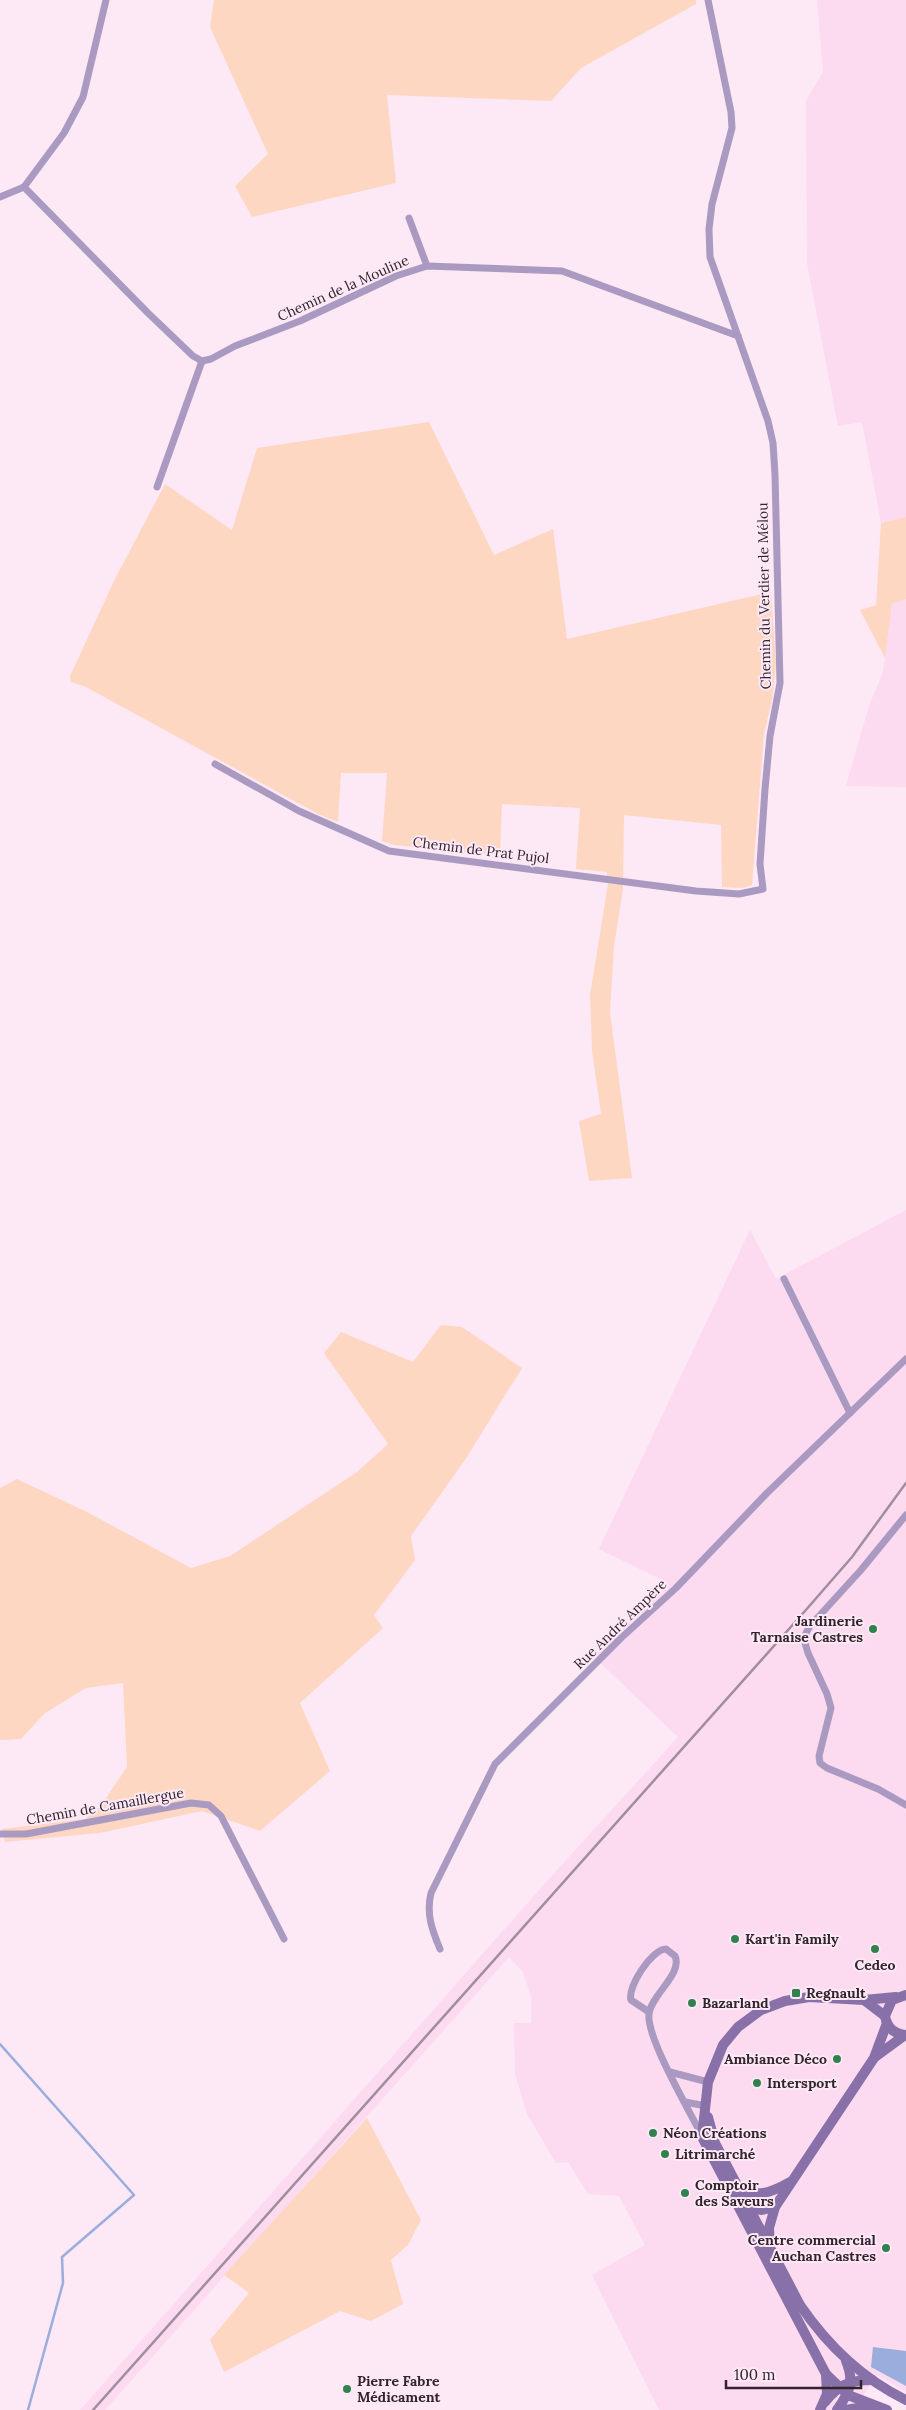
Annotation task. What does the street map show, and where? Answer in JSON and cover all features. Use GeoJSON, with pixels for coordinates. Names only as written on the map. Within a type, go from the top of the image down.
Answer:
{"type":"FeatureCollection","features":[{"type":"Feature","properties":{"kind":"main road"},"geometry":{"type":"LineString","coordinates":[[903,1995],[864,2000],[809,1997],[786,2001],[761,2010],[738,2027],[723,2045],[708,2082],[702,2137],[736,2202],[746,2210],[771,2250],[811,2322],[856,2370],[906,2400]]}},
{"type":"Feature","properties":{"kind":"main road"},"geometry":{"type":"LineString","coordinates":[[771,2250],[769,2228],[775,2208],[874,2058],[886,2019],[888,2005],[903,1995]]}},
{"type":"Feature","properties":{"kind":"main road"},"geometry":{"type":"LineString","coordinates":[[864,2000],[886,2019],[894,2032],[906,2035]]}},
{"type":"Feature","properties":{"kind":"main road"},"geometry":{"type":"LineString","coordinates":[[874,2058],[906,2035]]}},
{"type":"Feature","properties":{"kind":"main road"},"geometry":{"type":"LineString","coordinates":[[706,2106],[715,2142],[739,2188],[746,2210],[826,2374],[828,2387],[822,2406]]}},
{"type":"Feature","properties":{"kind":"main road"},"geometry":{"type":"LineString","coordinates":[[739,2188],[757,2195],[771,2192],[791,2182]]}},
{"type":"Feature","properties":{"kind":"main road"},"geometry":{"type":"LineString","coordinates":[[746,2210],[757,2195]]}},
{"type":"Feature","properties":{"kind":"main road"},"geometry":{"type":"LineString","coordinates":[[746,2210],[775,2208]]}},
{"type":"Feature","properties":{"kind":"main road"},"geometry":{"type":"LineString","coordinates":[[845,2360],[851,2381]]}},
{"type":"Feature","properties":{"kind":"main road"},"geometry":{"type":"LineString","coordinates":[[826,2374],[843,2391],[872,2406],[887,2410]]}},
{"type":"Feature","properties":{"kind":"main road"},"geometry":{"type":"LineString","coordinates":[[822,2406],[843,2391],[851,2381],[872,2380]]}},
{"type":"Feature","properties":{"kind":"main road"},"geometry":{"type":"LineString","coordinates":[[837,2410],[843,2391]]}},
{"type":"Feature","properties":{"kind":"main road"},"geometry":{"type":"LineString","coordinates":[[845,2410],[872,2406]]}},
{"type":"Feature","properties":{"kind":"street"},"geometry":{"type":"LineString","coordinates":[[0,197],[24,187],[64,133],[82,97],[106,0]]}},
{"type":"Feature","properties":{"kind":"street","name":"Chemin du Verdier de Mélou"},"geometry":{"type":"LineString","coordinates":[[708,0],[731,112],[732,128],[713,197],[709,244],[713,269],[768,421],[773,443],[780,684],[767,756],[760,864],[763,889]]}},
{"type":"Feature","properties":{"kind":"street"},"geometry":{"type":"LineString","coordinates":[[24,187],[186,350],[202,361],[157,487]]}},
{"type":"Feature","properties":{"kind":"street"},"geometry":{"type":"LineString","coordinates":[[409,218],[427,266]]}},
{"type":"Feature","properties":{"kind":"street","name":"Chemin de la Mouline"},"geometry":{"type":"LineString","coordinates":[[202,361],[211,360],[235,346],[300,320],[396,276],[427,266],[562,272],[738,336]]}},
{"type":"Feature","properties":{"kind":"street","name":"Chemin de Prat Pujol"},"geometry":{"type":"LineString","coordinates":[[215,764],[298,811],[389,851],[696,891],[739,894],[763,889]]}},
{"type":"Feature","properties":{"kind":"street"},"geometry":{"type":"LineString","coordinates":[[784,1278],[850,1414]]}},
{"type":"Feature","properties":{"kind":"street","name":"Rue André Ampère"},"geometry":{"type":"LineString","coordinates":[[440,1949],[431,1926],[429,1913],[431,1893],[495,1764],[621,1638],[676,1588],[767,1493],[906,1359]]}},
{"type":"Feature","properties":{"kind":"street"},"geometry":{"type":"LineString","coordinates":[[906,1514],[862,1570],[810,1626],[805,1639],[808,1654],[827,1694],[831,1708],[819,1756],[820,1763],[827,1768],[885,1792],[906,1804]]}},
{"type":"Feature","properties":{"kind":"street","name":"Chemin de Camaillergue"},"geometry":{"type":"LineString","coordinates":[[0,1834],[26,1834],[191,1803],[209,1805],[221,1816],[284,1939]]}},
{"type":"Feature","properties":{"kind":"street"},"geometry":{"type":"LineString","coordinates":[[649,2012],[631,2000],[630,1990],[652,1956],[658,1950],[666,1949],[675,1956],[676,1967],[649,2012],[649,2025],[654,2042],[702,2137]]}},
{"type":"Feature","properties":{"kind":"street"},"geometry":{"type":"LineString","coordinates":[[670,2072],[708,2082]]}},
{"type":"Feature","properties":{"kind":"street"},"geometry":{"type":"LineString","coordinates":[[685,2102],[706,2106]]}},
{"type":"Feature","properties":{"kind":"shaded area"},"geometry":{"type":"Polygon","coordinates":[[[214,0],[696,0],[696,4],[581,68],[551,101],[387,95],[396,183],[252,217],[235,186],[268,154],[210,27],[214,0]]]}},
{"type":"Feature","properties":{"kind":"shaded area"},"geometry":{"type":"Polygon","coordinates":[[[817,0],[906,0],[906,517],[881,523],[862,422],[838,426],[807,263],[806,101],[823,72],[817,0]]]}},
{"type":"Feature","properties":{"kind":"shaded area"},"geometry":{"type":"Polygon","coordinates":[[[429,422],[494,555],[553,529],[567,639],[771,592],[776,664],[772,700],[764,734],[752,885],[743,888],[722,887],[721,825],[624,815],[623,889],[614,946],[610,1012],[632,1178],[589,1181],[579,1121],[601,1114],[592,1051],[590,995],[608,884],[607,872],[576,869],[580,808],[502,804],[500,855],[394,845],[382,841],[387,773],[341,773],[338,822],[318,814],[86,687],[71,682],[70,676],[114,581],[165,484],[232,530],[257,448],[429,422]]]}},
{"type":"Feature","properties":{"kind":"shaded area"},"geometry":{"type":"Polygon","coordinates":[[[906,517],[906,599],[892,604],[885,658],[860,610],[876,605],[881,523],[906,517]]]}},
{"type":"Feature","properties":{"kind":"shaded area"},"geometry":{"type":"Polygon","coordinates":[[[906,599],[906,787],[846,786],[869,706],[883,672],[892,604],[906,599]]]}},
{"type":"Feature","properties":{"kind":"shaded area"},"geometry":{"type":"Polygon","coordinates":[[[906,1210],[906,2392],[877,2375],[854,2410],[659,2410],[592,2275],[645,2245],[619,2196],[588,2194],[568,2162],[556,2163],[527,2114],[515,2074],[514,2023],[531,2023],[531,1997],[523,1972],[509,1957],[105,2410],[80,2410],[548,1880],[678,1737],[593,1656],[668,1583],[599,1549],[750,1230],[776,1279],[906,1210]]]}},
{"type":"Feature","properties":{"kind":"shaded area"},"geometry":{"type":"Polygon","coordinates":[[[441,1325],[462,1327],[522,1368],[465,1460],[411,1536],[415,1560],[374,1615],[383,1628],[300,1703],[330,1771],[260,1831],[202,1811],[100,1833],[5,1842],[2,1829],[85,1819],[102,1804],[127,1767],[123,1683],[86,1688],[45,1713],[21,1739],[0,1740],[0,1488],[17,1479],[87,1512],[191,1568],[230,1556],[357,1472],[388,1444],[324,1353],[341,1332],[413,1362],[441,1325]]]}},
{"type":"Feature","properties":{"kind":"shaded area"},"geometry":{"type":"Polygon","coordinates":[[[367,2118],[421,2220],[408,2245],[391,2260],[403,2304],[371,2321],[340,2311],[224,2372],[210,2340],[249,2293],[224,2275],[367,2118]]]}},
{"type":"Feature","properties":{"kind":"water"},"geometry":{"type":"Polygon","coordinates":[[[873,2347],[906,2351],[906,2386],[871,2367],[873,2347]]]}},
{"type":"Feature","properties":{"kind":"waterway"},"geometry":{"type":"LineString","coordinates":[[0,2044],[134,2195],[62,2257],[63,2283],[28,2410]]}},
{"type":"Feature","properties":{"kind":"railway"},"geometry":{"type":"LineString","coordinates":[[93,2410],[805,1611],[852,1557],[906,1483]]}},
{"type":"Feature","properties":{"kind":"place","name":"Jardinerie Tarnaise Castres"},"geometry":{"type":"Point","coordinates":[873,1629]}},
{"type":"Feature","properties":{"kind":"place","name":"Kart'in Family"},"geometry":{"type":"Point","coordinates":[735,1939]}},
{"type":"Feature","properties":{"kind":"place","name":"Cedeo"},"geometry":{"type":"Point","coordinates":[875,1949]}},
{"type":"Feature","properties":{"kind":"place","name":"Regnault"},"geometry":{"type":"Point","coordinates":[796,1993]}},
{"type":"Feature","properties":{"kind":"place","name":"Bazarland"},"geometry":{"type":"Point","coordinates":[692,2003]}},
{"type":"Feature","properties":{"kind":"place","name":"Ambiance Déco"},"geometry":{"type":"Point","coordinates":[837,2059]}},
{"type":"Feature","properties":{"kind":"place","name":"Intersport"},"geometry":{"type":"Point","coordinates":[757,2083]}},
{"type":"Feature","properties":{"kind":"place","name":"Néon Créations"},"geometry":{"type":"Point","coordinates":[653,2133]}},
{"type":"Feature","properties":{"kind":"place","name":"Litrimarché"},"geometry":{"type":"Point","coordinates":[665,2154]}},
{"type":"Feature","properties":{"kind":"place","name":"Comptoir des Saveurs"},"geometry":{"type":"Point","coordinates":[685,2193]}},
{"type":"Feature","properties":{"kind":"place","name":"Centre commercial Auchan Castres"},"geometry":{"type":"Point","coordinates":[886,2248]}},
{"type":"Feature","properties":{"kind":"place","name":"Pierre Fabre Médicament"},"geometry":{"type":"Point","coordinates":[347,2389]}}]}
